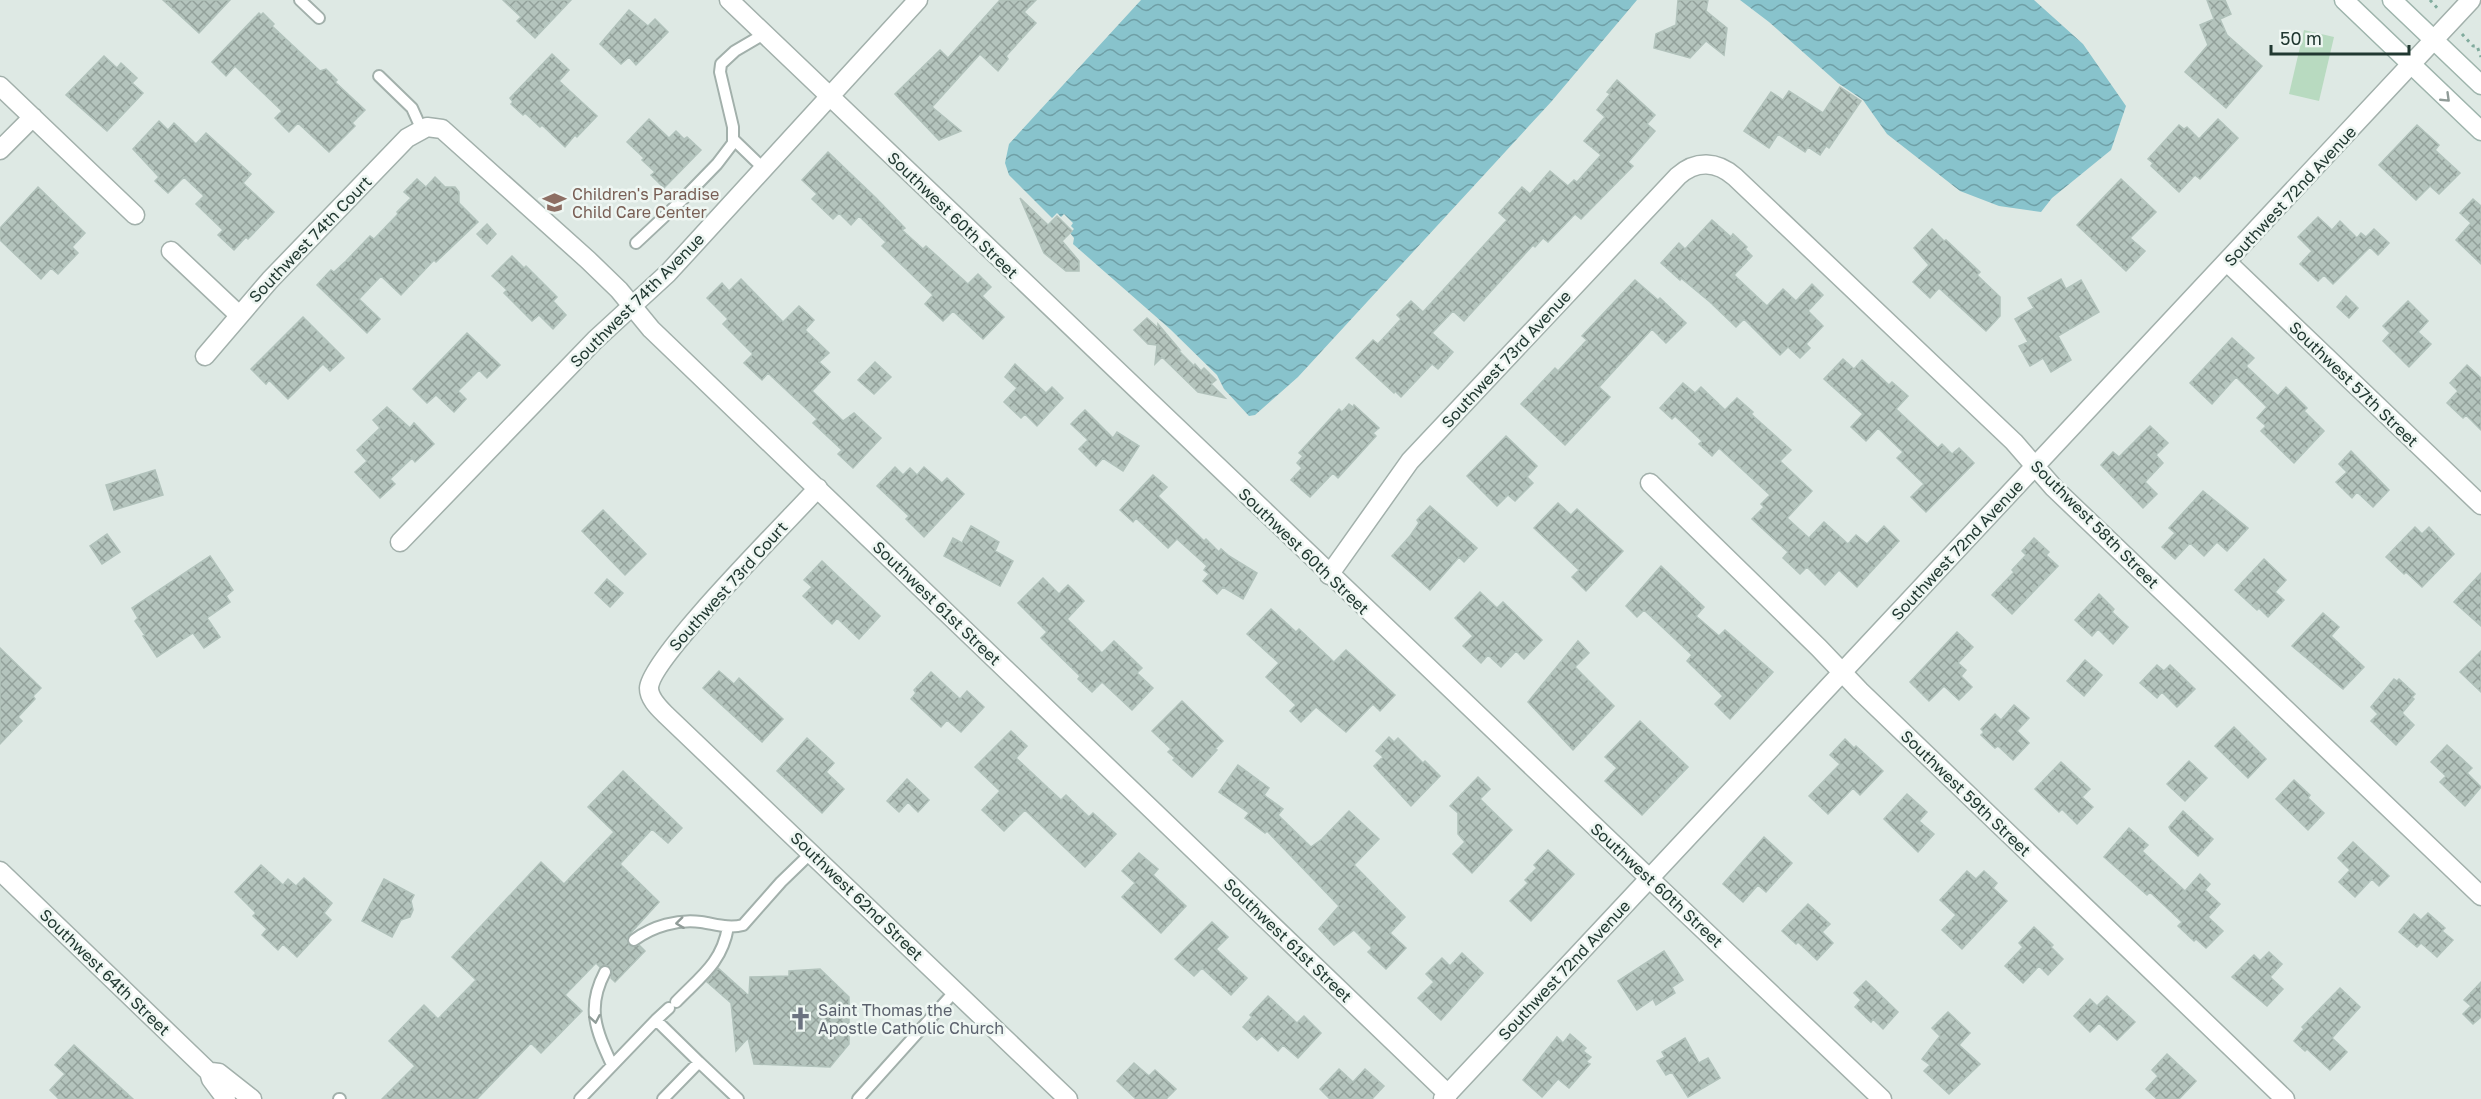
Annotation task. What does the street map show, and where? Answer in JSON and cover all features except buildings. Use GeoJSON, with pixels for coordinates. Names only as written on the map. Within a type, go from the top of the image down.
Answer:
{"type":"FeatureCollection","features":[{"type":"Feature","properties":{"kind":"street","name":"Southwest 60th Street"},"geometry":{"type":"LineString","coordinates":[[729,0],[1329,575],[1882,1099]]}},
{"type":"Feature","properties":{"kind":"street","name":"Southwest 74th Avenue"},"geometry":{"type":"LineString","coordinates":[[400,542],[595,340],[668,273],[918,0]]}},
{"type":"Feature","properties":{"kind":"street"},"geometry":{"type":"LineString","coordinates":[[2344,0],[2481,131]]}},
{"type":"Feature","properties":{"kind":"street"},"geometry":{"type":"LineString","coordinates":[[2392,0],[2481,85]]}},
{"type":"Feature","properties":{"kind":"street","name":"Southwest 72nd Avenue"},"geometry":{"type":"LineString","coordinates":[[1445,1097],[2471,0]]}},
{"type":"Feature","properties":{"kind":"street"},"geometry":{"type":"LineString","coordinates":[[0,86],[135,214]]}},
{"type":"Feature","properties":{"kind":"street"},"geometry":{"type":"LineString","coordinates":[[0,150],[33,117]]}},
{"type":"Feature","properties":{"kind":"street","name":"Southwest 61st Street"},"geometry":{"type":"LineString","coordinates":[[421,128],[438,127],[452,136],[588,260],[651,329],[818,488],[1445,1097]]}},
{"type":"Feature","properties":{"kind":"street","name":"Southwest 74th Court"},"geometry":{"type":"LineString","coordinates":[[205,356],[238,315],[407,138],[421,128]]}},
{"type":"Feature","properties":{"kind":"street","name":"Southwest 73rd Avenue"},"geometry":{"type":"LineString","coordinates":[[1329,575],[1410,461],[1678,176],[1688,168],[1704,164]]}},
{"type":"Feature","properties":{"kind":"street","name":"Southwest 58th Street"},"geometry":{"type":"LineString","coordinates":[[1704,164],[1717,165],[1735,177],[1997,426],[2054,488],[2481,896]]}},
{"type":"Feature","properties":{"kind":"street"},"geometry":{"type":"LineString","coordinates":[[171,251],[238,315]]}},
{"type":"Feature","properties":{"kind":"street","name":"Southwest 57th Street"},"geometry":{"type":"LineString","coordinates":[[2228,262],[2481,505]]}},
{"type":"Feature","properties":{"kind":"street","name":"Southwest 59th Street"},"geometry":{"type":"LineString","coordinates":[[1650,483],[2285,1099]]}},
{"type":"Feature","properties":{"kind":"street","name":"Southwest 73rd Court"},"geometry":{"type":"LineString","coordinates":[[649,690],[653,675],[675,643],[818,488]]}},
{"type":"Feature","properties":{"kind":"street","name":"Southwest 62nd Street"},"geometry":{"type":"LineString","coordinates":[[649,690],[666,715],[1068,1099]]}},
{"type":"Feature","properties":{"kind":"street","name":"Southwest 64th Street"},"geometry":{"type":"LineString","coordinates":[[0,871],[209,1072],[211,1079],[226,1099]]}},
{"type":"Feature","properties":{"kind":"street","name":"Southwest 64th Street"},"geometry":{"type":"LineString","coordinates":[[209,1072],[219,1073],[252,1099]]}},
{"type":"Feature","properties":{"kind":"lane"},"geometry":{"type":"LineString","coordinates":[[300,0],[319,18]]}},
{"type":"Feature","properties":{"kind":"lane"},"geometry":{"type":"LineString","coordinates":[[636,243],[682,200],[730,148],[733,140],[733,127],[720,72],[721,64],[735,51],[764,34]]}},
{"type":"Feature","properties":{"kind":"lane"},"geometry":{"type":"LineString","coordinates":[[379,76],[412,108],[421,128]]}},
{"type":"Feature","properties":{"kind":"lane"},"geometry":{"type":"LineString","coordinates":[[733,140],[764,169]]}},
{"type":"Feature","properties":{"kind":"lane"},"geometry":{"type":"LineString","coordinates":[[634,940],[659,927],[680,922],[729,927],[743,925],[781,882],[811,853]]}},
{"type":"Feature","properties":{"kind":"lane"},"geometry":{"type":"LineString","coordinates":[[580,1099],[718,958],[726,943],[729,927]]}},
{"type":"Feature","properties":{"kind":"lane"},"geometry":{"type":"LineString","coordinates":[[604,972],[596,991],[594,1008],[598,1031],[612,1065]]}},
{"type":"Feature","properties":{"kind":"lane"},"geometry":{"type":"LineString","coordinates":[[858,1099],[956,990]]}},
{"type":"Feature","properties":{"kind":"lane"},"geometry":{"type":"LineString","coordinates":[[656,1020],[738,1099]]}},
{"type":"Feature","properties":{"kind":"lane"},"geometry":{"type":"LineString","coordinates":[[663,1099],[699,1062]]}},
{"type":"Feature","properties":{"kind":"path"},"geometry":{"type":"LineString","coordinates":[[2473,46],[2477,46],[2481,57]]}},
{"type":"Feature","properties":{"kind":"green space"},"geometry":{"type":"Polygon","coordinates":[[[2304,30],[2334,37],[2319,101],[2289,94],[2304,30]]]}},
{"type":"Feature","properties":{"kind":"water"},"geometry":{"type":"Polygon","coordinates":[[[1141,0],[1637,0],[1551,102],[1298,377],[1255,415],[1249,416],[1224,389],[1217,375],[1170,329],[1073,244],[1074,238],[1070,233],[1074,229],[1071,226],[1073,223],[1064,214],[1061,217],[1057,213],[1052,218],[1009,175],[1005,163],[1009,144],[1141,0]]]}},
{"type":"Feature","properties":{"kind":"water"},"geometry":{"type":"Polygon","coordinates":[[[1740,0],[2034,0],[2083,44],[2126,106],[2111,150],[2052,198],[2041,212],[1999,206],[1960,191],[1887,134],[1863,100],[1838,83],[1769,22],[1740,0]]]}},
{"type":"Feature","properties":{"kind":"place","name":"Children's Paradise Child Care Center"},"geometry":{"type":"Point","coordinates":[554,203]}},
{"type":"Feature","properties":{"kind":"place","name":"Saint Thomas the Apostle Catholic Church"},"geometry":{"type":"Point","coordinates":[800,1019]}}]}
